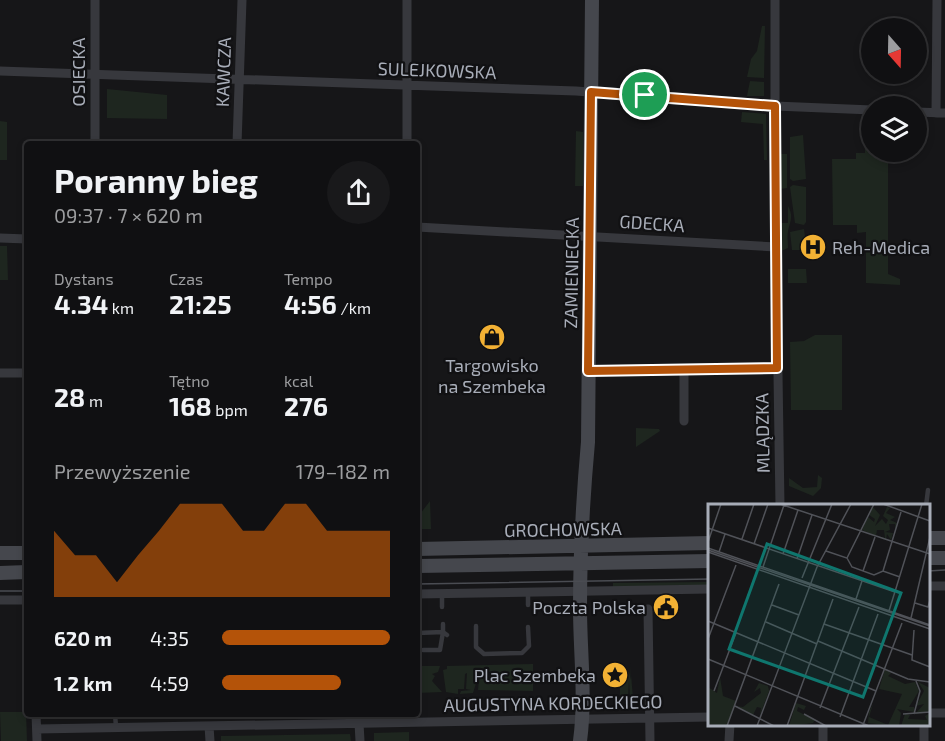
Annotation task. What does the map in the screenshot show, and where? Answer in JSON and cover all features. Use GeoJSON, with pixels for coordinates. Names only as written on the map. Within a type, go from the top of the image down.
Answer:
{"type":"FeatureCollection","features":[{"type":"Feature","properties":{"kind":"street","name":"OSIECKA"},"geometry":{"type":"LineString","coordinates":[[95,0],[95,141]]}},
{"type":"Feature","properties":{"kind":"street","name":"KAWCZA"},"geometry":{"type":"LineString","coordinates":[[237,141],[242,0]]}},
{"type":"Feature","properties":{"kind":"street"},"geometry":{"type":"LineString","coordinates":[[407,0],[407,141]]}},
{"type":"Feature","properties":{"kind":"street","name":"ZAMIENIECKA"},"geometry":{"type":"LineString","coordinates":[[580,741],[583,719],[580,591],[588,442],[592,0]]}},
{"type":"Feature","properties":{"kind":"street","name":"MLĄDZKA"},"geometry":{"type":"LineString","coordinates":[[775,0],[780,504]]}},
{"type":"Feature","properties":{"kind":"street"},"geometry":{"type":"LineString","coordinates":[[937,0],[941,113]]}},
{"type":"Feature","properties":{"kind":"street","name":"SULEJKOWSKA"},"geometry":{"type":"LineString","coordinates":[[0,71],[591,92],[775,106],[861,110]]}},
{"type":"Feature","properties":{"kind":"street","name":"GDECKA"},"geometry":{"type":"LineString","coordinates":[[420,227],[776,247]]}},
{"type":"Feature","properties":{"kind":"street"},"geometry":{"type":"LineString","coordinates":[[0,238],[24,239]]}},
{"type":"Feature","properties":{"kind":"street"},"geometry":{"type":"LineString","coordinates":[[588,371],[777,368]]}},
{"type":"Feature","properties":{"kind":"street"},"geometry":{"type":"LineString","coordinates":[[684,369],[684,421]]}},
{"type":"Feature","properties":{"kind":"street"},"geometry":{"type":"LineString","coordinates":[[0,373],[24,373]]}},
{"type":"Feature","properties":{"kind":"street","name":"GROCHOWSKA"},"geometry":{"type":"LineString","coordinates":[[420,549],[708,543]]}},
{"type":"Feature","properties":{"kind":"street"},"geometry":{"type":"LineString","coordinates":[[0,553],[24,553]]}},
{"type":"Feature","properties":{"kind":"street","name":"GROCHOWSKA"},"geometry":{"type":"LineString","coordinates":[[420,566],[708,561]]}},
{"type":"Feature","properties":{"kind":"street"},"geometry":{"type":"LineString","coordinates":[[0,573],[24,572]]}},
{"type":"Feature","properties":{"kind":"street"},"geometry":{"type":"LineString","coordinates":[[420,594],[708,589]]}},
{"type":"Feature","properties":{"kind":"street"},"geometry":{"type":"LineString","coordinates":[[0,600],[24,600]]}},
{"type":"Feature","properties":{"kind":"street"},"geometry":{"type":"LineString","coordinates":[[648,609],[650,741]]}},
{"type":"Feature","properties":{"kind":"street"},"geometry":{"type":"LineString","coordinates":[[36,717],[37,741]]}},
{"type":"Feature","properties":{"kind":"street"},"geometry":{"type":"LineString","coordinates":[[270,717],[270,724]]}},
{"type":"Feature","properties":{"kind":"street","name":"AUGUSTYNA KORDECKIEGO"},"geometry":{"type":"LineString","coordinates":[[37,729],[362,720],[708,717]]}},
{"type":"Feature","properties":{"kind":"street"},"geometry":{"type":"LineString","coordinates":[[360,741],[362,720]]}},
{"type":"Feature","properties":{"kind":"street"},"geometry":{"type":"LineString","coordinates":[[209,726],[210,741]]}},
{"type":"Feature","properties":{"kind":"street"},"geometry":{"type":"LineString","coordinates":[[822,726],[823,741]]}},
{"type":"Feature","properties":{"kind":"lane"},"geometry":{"type":"LineString","coordinates":[[926,504],[928,489]]}},
{"type":"Feature","properties":{"kind":"lane"},"geometry":{"type":"LineString","coordinates":[[528,592],[528,605]]}},
{"type":"Feature","properties":{"kind":"lane"},"geometry":{"type":"LineString","coordinates":[[442,593],[442,607]]}},
{"type":"Feature","properties":{"kind":"lane"},"geometry":{"type":"LineString","coordinates":[[423,650],[440,650],[445,633],[443,624]]}},
{"type":"Feature","properties":{"kind":"lane"},"geometry":{"type":"LineString","coordinates":[[476,626],[476,647],[484,654],[522,653],[529,646],[528,627]]}},
{"type":"Feature","properties":{"kind":"lane"},"geometry":{"type":"LineString","coordinates":[[420,633],[445,633]]}},
{"type":"Feature","properties":{"kind":"lane"},"geometry":{"type":"LineString","coordinates":[[115,717],[116,727]]}},
{"type":"Feature","properties":{"kind":"shaded area"},"geometry":{"type":"Polygon","coordinates":[[[762,26],[765,26],[764,78],[747,77],[751,59],[757,51],[762,26]]]}},
{"type":"Feature","properties":{"kind":"shaded area"},"geometry":{"type":"Polygon","coordinates":[[[750,81],[764,82],[764,96],[747,96],[750,81]]]}},
{"type":"Feature","properties":{"kind":"shaded area"},"geometry":{"type":"Polygon","coordinates":[[[107,89],[167,95],[167,119],[107,118],[107,89]]]}},
{"type":"Feature","properties":{"kind":"shaded area"},"geometry":{"type":"Polygon","coordinates":[[[742,112],[766,114],[767,160],[764,160],[763,124],[741,122],[742,112]]]}},
{"type":"Feature","properties":{"kind":"shaded area"},"geometry":{"type":"Polygon","coordinates":[[[0,121],[7,122],[7,160],[0,160],[0,121]]]}},
{"type":"Feature","properties":{"kind":"shaded area"},"geometry":{"type":"Polygon","coordinates":[[[576,131],[583,132],[583,186],[575,186],[576,131]]]}},
{"type":"Feature","properties":{"kind":"shaded area"},"geometry":{"type":"Polygon","coordinates":[[[803,135],[806,179],[793,181],[790,179],[790,137],[803,135]]]}},
{"type":"Feature","properties":{"kind":"shaded area"},"geometry":{"type":"Polygon","coordinates":[[[856,153],[861,153],[861,162],[888,162],[888,274],[900,279],[900,285],[866,283],[866,232],[857,233],[857,225],[833,225],[832,159],[856,159],[856,153]]]}},
{"type":"Feature","properties":{"kind":"shaded area"},"geometry":{"type":"Polygon","coordinates":[[[780,154],[787,154],[787,188],[780,189],[780,154]]]}},
{"type":"Feature","properties":{"kind":"shaded area"},"geometry":{"type":"Polygon","coordinates":[[[793,185],[806,187],[806,222],[804,225],[795,223],[790,187],[793,185]]]}},
{"type":"Feature","properties":{"kind":"shaded area"},"geometry":{"type":"Polygon","coordinates":[[[788,206],[791,216],[788,248],[781,251],[781,223],[788,223],[788,206]]]}},
{"type":"Feature","properties":{"kind":"shaded area"},"geometry":{"type":"Polygon","coordinates":[[[804,229],[806,244],[800,250],[792,250],[790,232],[804,229]]]}},
{"type":"Feature","properties":{"kind":"shaded area"},"geometry":{"type":"Polygon","coordinates":[[[0,246],[7,246],[8,280],[0,280],[0,246]]]}},
{"type":"Feature","properties":{"kind":"shaded area"},"geometry":{"type":"Polygon","coordinates":[[[788,269],[806,269],[807,283],[788,283],[788,269]]]}},
{"type":"Feature","properties":{"kind":"shaded area"},"geometry":{"type":"Polygon","coordinates":[[[815,335],[842,335],[842,410],[791,410],[790,342],[804,341],[815,335]]]}},
{"type":"Feature","properties":{"kind":"shaded area"},"geometry":{"type":"Polygon","coordinates":[[[636,428],[659,429],[660,431],[636,447],[636,428]]]}},
{"type":"Feature","properties":{"kind":"shaded area"},"geometry":{"type":"Polygon","coordinates":[[[818,475],[822,478],[821,488],[813,496],[789,486],[789,478],[803,488],[817,487],[818,475]]]}},
{"type":"Feature","properties":{"kind":"shaded area"},"geometry":{"type":"Polygon","coordinates":[[[430,501],[431,529],[420,529],[420,514],[430,501]]]}},
{"type":"Feature","properties":{"kind":"shaded area"},"geometry":{"type":"Polygon","coordinates":[[[708,582],[708,585],[613,587],[613,583],[708,582]]]}},
{"type":"Feature","properties":{"kind":"shaded area"},"geometry":{"type":"Polygon","coordinates":[[[630,663],[633,698],[630,698],[629,680],[628,698],[620,699],[620,672],[629,672],[631,680],[630,663]]]}},
{"type":"Feature","properties":{"kind":"shaded area"},"geometry":{"type":"Polygon","coordinates":[[[533,664],[533,691],[478,690],[480,671],[473,693],[460,694],[461,691],[471,690],[466,689],[467,673],[464,689],[458,689],[458,694],[446,692],[443,670],[447,669],[447,666],[533,664]]]}},
{"type":"Feature","properties":{"kind":"shaded area"},"geometry":{"type":"Polygon","coordinates":[[[420,666],[440,666],[438,672],[432,674],[435,676],[432,681],[442,692],[420,693],[420,666]]]}},
{"type":"Feature","properties":{"kind":"shaded area"},"geometry":{"type":"Polygon","coordinates":[[[0,712],[24,712],[27,741],[1,741],[0,712]]]}},
{"type":"Feature","properties":{"kind":"shaded area"},"geometry":{"type":"Polygon","coordinates":[[[409,732],[409,741],[374,741],[374,733],[409,732]]]}},
{"type":"Feature","properties":{"kind":"shaded area"},"geometry":{"type":"Polygon","coordinates":[[[350,734],[351,741],[221,741],[221,736],[350,734]]]}},
{"type":"Feature","properties":{"kind":"tram line"},"geometry":{"type":"LineString","coordinates":[[930,571],[945,570]]}},
{"type":"Feature","properties":{"kind":"tram line"},"geometry":{"type":"LineString","coordinates":[[420,584],[708,579]]}},
{"type":"Feature","properties":{"kind":"tram line"},"geometry":{"type":"LineString","coordinates":[[0,591],[24,591]]}},
{"type":"Feature","properties":{"kind":"place","name":"Reh-Medica"},"geometry":{"type":"Point","coordinates":[813,247]}},
{"type":"Feature","properties":{"kind":"place","name":"Targowisko na Szembeka"},"geometry":{"type":"Point","coordinates":[492,337]}},
{"type":"Feature","properties":{"kind":"place","name":"Poczta Polska"},"geometry":{"type":"Point","coordinates":[666,607]}},
{"type":"Feature","properties":{"kind":"place","name":"Plac Szembeka"},"geometry":{"type":"Point","coordinates":[615,675]}},
{"type":"Feature","properties":{"kind":"route"},"geometry":{"type":"LineString","coordinates":[[591,92],[645,95],[765,103],[775,106],[777,368],[588,371],[591,92]]}}]}
